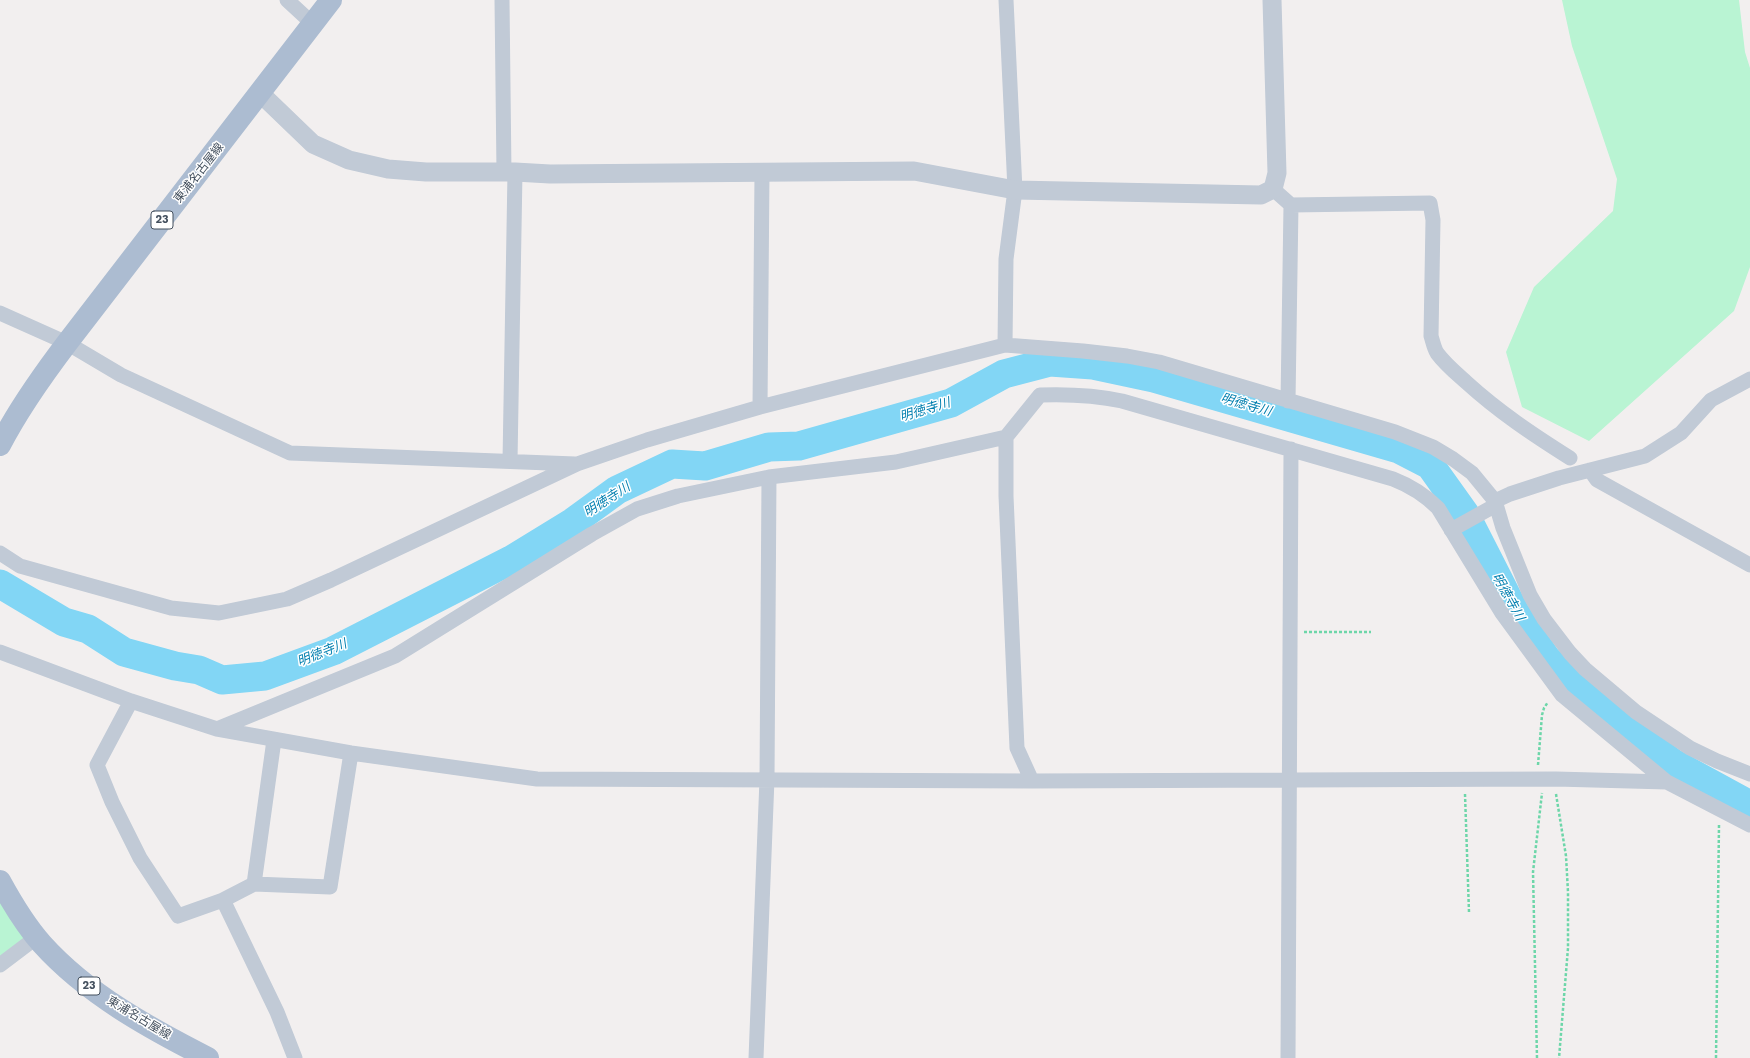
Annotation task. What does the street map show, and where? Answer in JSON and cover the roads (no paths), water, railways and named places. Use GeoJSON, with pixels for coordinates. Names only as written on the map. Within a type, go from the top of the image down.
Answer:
{"type":"FeatureCollection","features":[{"type":"Feature","properties":{"kind":"main road","name":"東浦名古屋線"},"geometry":{"type":"LineString","coordinates":[[0,445],[14,417],[31,391],[331,0]]}},
{"type":"Feature","properties":{"kind":"main road","name":"東浦名古屋線"},"geometry":{"type":"LineString","coordinates":[[0,881],[17,911],[42,944],[75,976],[121,1010],[208,1058]]}},
{"type":"Feature","properties":{"kind":"street"},"geometry":{"type":"LineString","coordinates":[[287,0],[313,24]]}},
{"type":"Feature","properties":{"kind":"street"},"geometry":{"type":"LineString","coordinates":[[502,0],[510,172],[510,461]]}},
{"type":"Feature","properties":{"kind":"street"},"geometry":{"type":"LineString","coordinates":[[1005,345],[1006,259],[1015,190],[1006,0]]}},
{"type":"Feature","properties":{"kind":"street"},"geometry":{"type":"LineString","coordinates":[[260,93],[313,144],[349,160],[388,169],[426,172],[510,172],[550,174],[914,171],[1015,190],[1261,195],[1273,189],[1277,173],[1272,0]]}},
{"type":"Feature","properties":{"kind":"street"},"geometry":{"type":"LineString","coordinates":[[760,407],[762,173]]}},
{"type":"Feature","properties":{"kind":"street"},"geometry":{"type":"LineString","coordinates":[[1273,189],[1291,205],[1430,203],[1433,220],[1431,336],[1433,346],[1448,366],[1486,400],[1522,428],[1570,458]]}},
{"type":"Feature","properties":{"kind":"street"},"geometry":{"type":"LineString","coordinates":[[1288,401],[1291,205]]}},
{"type":"Feature","properties":{"kind":"street"},"geometry":{"type":"LineString","coordinates":[[0,313],[67,343],[121,375],[290,453],[577,464]]}},
{"type":"Feature","properties":{"kind":"street"},"geometry":{"type":"LineString","coordinates":[[0,553],[20,566],[171,608],[219,613],[287,599],[331,580],[577,464],[648,440],[760,407],[1005,345],[1083,351],[1159,362],[1395,432],[1433,447],[1472,472],[1493,505],[1530,595],[1544,619],[1570,653],[1585,669],[1636,712],[1690,748],[1750,774]]}},
{"type":"Feature","properties":{"kind":"street"},"geometry":{"type":"LineString","coordinates":[[1455,528],[1510,494],[1559,478],[1645,456],[1681,433],[1711,400],[1750,379]]}},
{"type":"Feature","properties":{"kind":"street"},"geometry":{"type":"LineString","coordinates":[[217,729],[395,656],[592,534],[638,509],[678,496],[768,477],[896,462],[1006,437],[1040,395],[1075,394],[1100,396],[1122,401],[1393,479],[1413,488],[1425,496],[1438,508],[1455,528],[1502,613],[1559,691],[1667,782],[1750,825]]}},
{"type":"Feature","properties":{"kind":"street"},"geometry":{"type":"LineString","coordinates":[[1006,437],[1006,496],[1017,748],[1032,780]]}},
{"type":"Feature","properties":{"kind":"street"},"geometry":{"type":"LineString","coordinates":[[1288,1058],[1291,449]]}},
{"type":"Feature","properties":{"kind":"street"},"geometry":{"type":"LineString","coordinates":[[1590,470],[1597,480],[1750,565]]}},
{"type":"Feature","properties":{"kind":"street"},"geometry":{"type":"LineString","coordinates":[[756,1058],[767,779],[768,477]]}},
{"type":"Feature","properties":{"kind":"street"},"geometry":{"type":"LineString","coordinates":[[0,652],[131,701],[217,729],[351,753],[537,779],[1546,779],[1667,782]]}},
{"type":"Feature","properties":{"kind":"street"},"geometry":{"type":"LineString","coordinates":[[131,701],[97,765],[112,802],[140,858],[178,916],[223,900],[254,884],[330,887],[351,753]]}},
{"type":"Feature","properties":{"kind":"street"},"geometry":{"type":"LineString","coordinates":[[254,884],[274,740]]}},
{"type":"Feature","properties":{"kind":"street"},"geometry":{"type":"LineString","coordinates":[[223,900],[277,1012],[295,1058]]}},
{"type":"Feature","properties":{"kind":"street"},"geometry":{"type":"LineString","coordinates":[[0,965],[37,937]]}},
{"type":"Feature","properties":{"kind":"waterway","name":"明徳寺川"},"geometry":{"type":"LineString","coordinates":[[0,584],[64,622],[88,629],[124,652],[175,666],[199,670],[222,680],[265,676],[333,651],[511,560],[573,522],[617,490],[672,464],[705,466],[769,447],[799,446],[951,403],[1004,374],[1050,362],[1093,365],[1154,378],[1399,449],[1430,465],[1465,514],[1516,614],[1546,658],[1581,693],[1673,763],[1750,805]]}}]}
